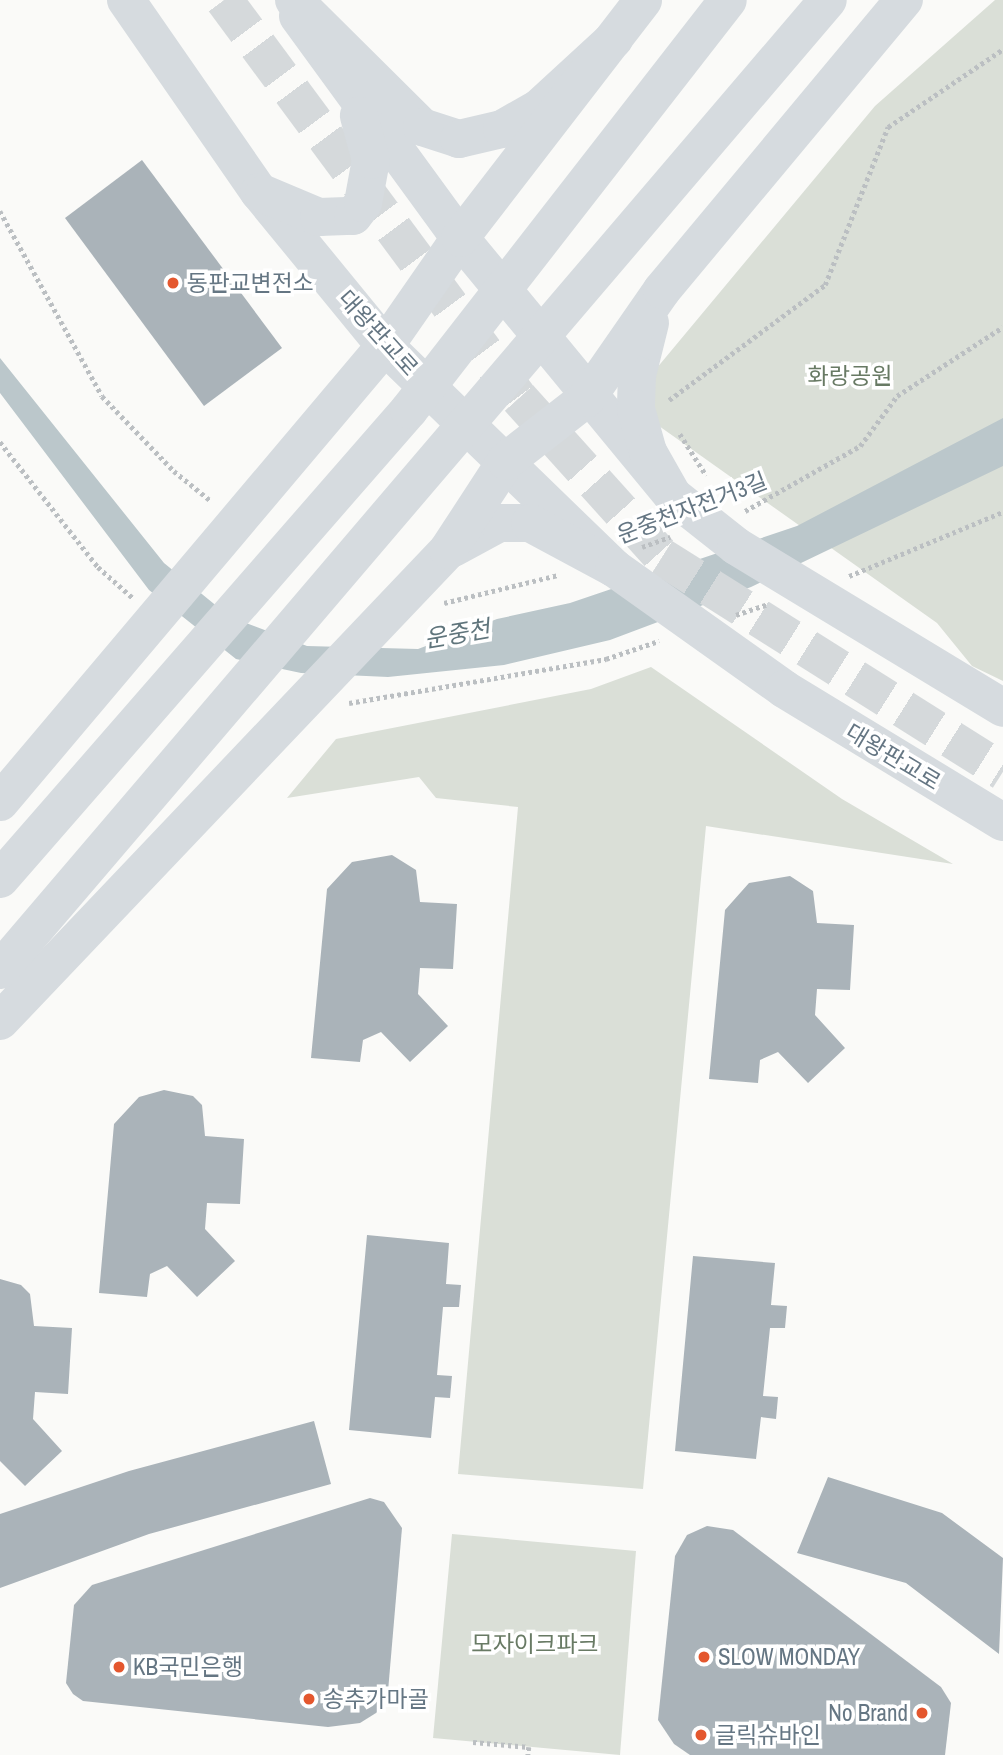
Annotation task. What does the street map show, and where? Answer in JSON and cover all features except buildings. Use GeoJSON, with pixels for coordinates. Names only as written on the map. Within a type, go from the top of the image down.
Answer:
{"type":"FeatureCollection","features":[{"type":"Feature","properties":{"kind":"main road","name":"대왕판교로"},"geometry":{"type":"LineString","coordinates":[[126,0],[259,192],[385,346],[506,461],[567,550],[625,558],[784,689],[1003,822]]}},
{"type":"Feature","properties":{"kind":"main road"},"geometry":{"type":"LineString","coordinates":[[287,0],[355,102],[460,238],[587,398],[673,496],[736,547],[1003,708]]}},
{"type":"Feature","properties":{"kind":"main road"},"geometry":{"type":"LineString","coordinates":[[294,0],[422,127],[459,139],[502,129],[539,108],[614,39]]}},
{"type":"Feature","properties":{"kind":"main road"},"geometry":{"type":"LineString","coordinates":[[0,802],[97,692],[385,346],[460,238],[643,0]]}},
{"type":"Feature","properties":{"kind":"main road"},"geometry":{"type":"LineString","coordinates":[[0,879],[110,758],[409,410],[728,0]]}},
{"type":"Feature","properties":{"kind":"main road"},"geometry":{"type":"LineString","coordinates":[[0,1021],[223,790],[420,576],[448,550],[506,461],[587,398],[662,290],[904,0]]}},
{"type":"Feature","properties":{"kind":"main road"},"geometry":{"type":"LineString","coordinates":[[0,970],[165,783],[827,1]]}},
{"type":"Feature","properties":{"kind":"main road"},"geometry":{"type":"LineString","coordinates":[[259,192],[319,217],[353,216],[363,203],[371,160],[355,102]]}},
{"type":"Feature","properties":{"kind":"main road"},"geometry":{"type":"LineString","coordinates":[[662,290],[642,346],[636,409],[648,452],[673,496]]}},
{"type":"Feature","properties":{"kind":"main road"},"geometry":{"type":"LineString","coordinates":[[448,550],[499,523],[530,523],[567,550]]}},
{"type":"Feature","properties":{"kind":"path"},"geometry":{"type":"LineString","coordinates":[[661,406],[825,285],[888,127],[1003,48]]}},
{"type":"Feature","properties":{"kind":"path","name":"운중천자전거3길"},"geometry":{"type":"LineString","coordinates":[[736,515],[860,446],[897,396],[1003,327]]}},
{"type":"Feature","properties":{"kind":"path"},"geometry":{"type":"LineString","coordinates":[[676,429],[706,475]]}},
{"type":"Feature","properties":{"kind":"path"},"geometry":{"type":"LineString","coordinates":[[868,569],[1003,512]]}},
{"type":"Feature","properties":{"kind":"path","name":"운중천자전거3길"},"geometry":{"type":"LineString","coordinates":[[625,558],[674,536]]}},
{"type":"Feature","properties":{"kind":"path"},"geometry":{"type":"LineString","coordinates":[[548,579],[567,550]]}},
{"type":"Feature","properties":{"kind":"path"},"geometry":{"type":"LineString","coordinates":[[473,1742],[529,1747],[528,1755]]}},
{"type":"Feature","properties":{"kind":"green space","name":"화랑공원"},"geometry":{"type":"Polygon","coordinates":[[[995,0],[1003,0],[1003,681],[972,666],[937,623],[659,426],[648,396],[651,375],[875,106],[995,0]]]}},
{"type":"Feature","properties":{"kind":"green space"},"geometry":{"type":"Polygon","coordinates":[[[651,667],[842,799],[953,864],[706,826],[643,1489],[458,1474],[518,807],[436,798],[419,777],[287,798],[336,739],[591,689],[651,667]]]}},
{"type":"Feature","properties":{"kind":"green space","name":"모자이크파크"},"geometry":{"type":"Polygon","coordinates":[[[452,1534],[636,1551],[620,1755],[433,1738],[452,1534]]]}},
{"type":"Feature","properties":{"kind":"shaded area"},"geometry":{"type":"Polygon","coordinates":[[[0,358],[164,563],[230,617],[307,646],[418,649],[497,619],[570,603],[797,526],[1003,418],[1003,466],[751,587],[610,640],[504,665],[388,677],[301,673],[236,659],[149,590],[0,393],[0,358]]]}},
{"type":"Feature","properties":{"kind":"tunnel"},"geometry":{"type":"LineString","coordinates":[[224,0],[519,398],[662,557],[1003,772]]}},
{"type":"Feature","properties":{"kind":"place","name":"동판교변전소"},"geometry":{"type":"Point","coordinates":[173,283]}},
{"type":"Feature","properties":{"kind":"place","name":"SLOW MONDAY"},"geometry":{"type":"Point","coordinates":[704,1657]}},
{"type":"Feature","properties":{"kind":"place","name":"KB국민은행"},"geometry":{"type":"Point","coordinates":[119,1667]}},
{"type":"Feature","properties":{"kind":"place","name":"송추가마골"},"geometry":{"type":"Point","coordinates":[309,1699]}},
{"type":"Feature","properties":{"kind":"place","name":"No Brand"},"geometry":{"type":"Point","coordinates":[922,1713]}},
{"type":"Feature","properties":{"kind":"place","name":"글릭슈바인"},"geometry":{"type":"Point","coordinates":[701,1735]}},
{"type":"Feature","properties":{"kind":"water label","name":"운중천"},"geometry":{"type":"Point","coordinates":[457,634]}}]}
